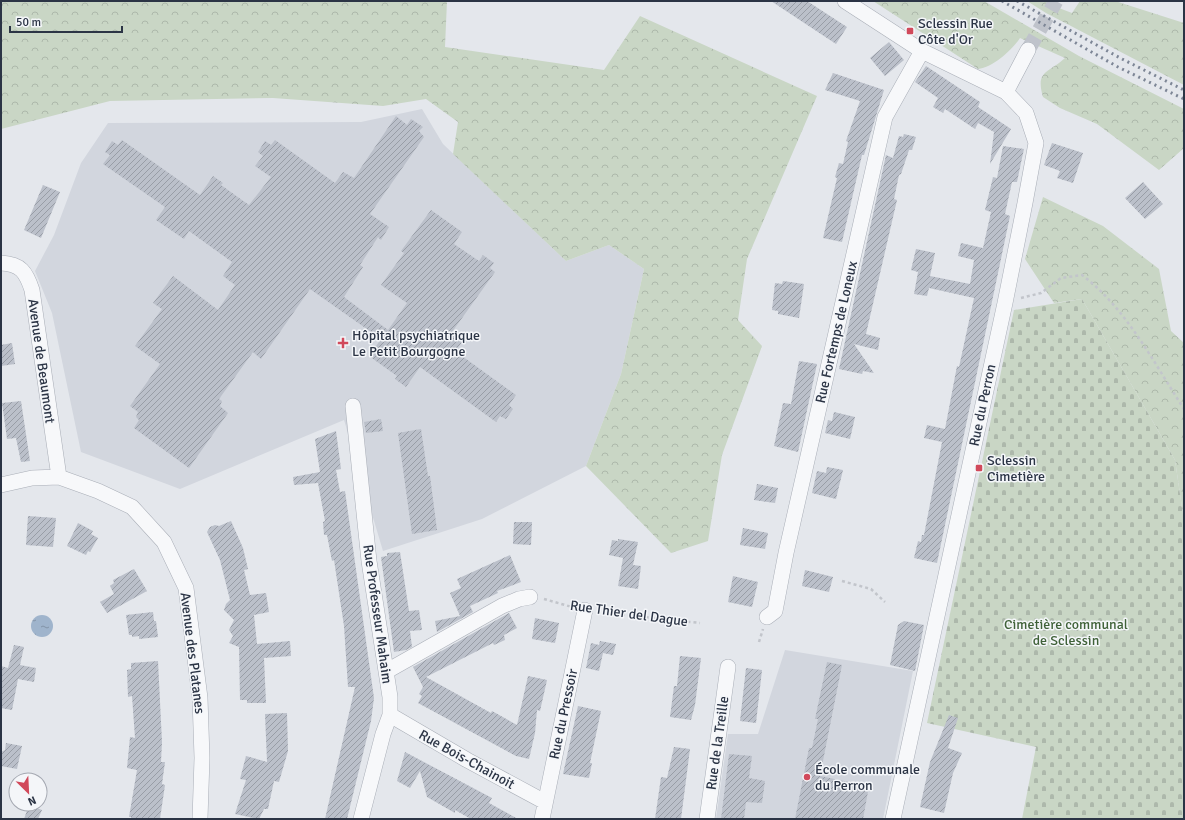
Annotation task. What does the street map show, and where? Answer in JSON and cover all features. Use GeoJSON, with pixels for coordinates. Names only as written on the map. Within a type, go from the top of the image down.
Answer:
{"type":"FeatureCollection","features":[{"type":"Feature","properties":{"kind":"street"},"geometry":{"type":"LineString","coordinates":[[845,1],[922,51],[1006,92],[1028,50]]}},
{"type":"Feature","properties":{"kind":"street","name":"Rue Fortemps de Loneux"},"geometry":{"type":"LineString","coordinates":[[767,617],[775,611],[788,545],[885,117],[922,51]]}},
{"type":"Feature","properties":{"kind":"street","name":"Rue du Perron"},"geometry":{"type":"LineString","coordinates":[[893,819],[1005,303],[1026,203],[1036,143],[1026,113],[1006,92]]}},
{"type":"Feature","properties":{"kind":"street","name":"Avenue de Beaumont"},"geometry":{"type":"LineString","coordinates":[[1,262],[14,265],[26,274],[32,290],[59,477]]}},
{"type":"Feature","properties":{"kind":"street","name":"Rue Professeur Mahaim"},"geometry":{"type":"LineString","coordinates":[[353,406],[369,561],[387,670],[390,715],[383,734],[361,819]]}},
{"type":"Feature","properties":{"kind":"street","name":"Avenue des Platanes"},"geometry":{"type":"LineString","coordinates":[[8,483],[59,477],[98,491],[132,507],[164,542],[186,588],[200,698],[202,758],[200,819]]}},
{"type":"Feature","properties":{"kind":"street"},"geometry":{"type":"LineString","coordinates":[[387,670],[502,606],[519,599],[536,598]]}},
{"type":"Feature","properties":{"kind":"street","name":"Rue du Pressoir"},"geometry":{"type":"LineString","coordinates":[[542,819],[585,610]]}},
{"type":"Feature","properties":{"kind":"street","name":"Rue de la Treille"},"geometry":{"type":"LineString","coordinates":[[706,819],[728,667]]}},
{"type":"Feature","properties":{"kind":"street","name":"Rue Bois-Chainoit"},"geometry":{"type":"LineString","coordinates":[[390,715],[467,760],[545,802]]}},
{"type":"Feature","properties":{"kind":"path"},"geometry":{"type":"LineString","coordinates":[[1005,303],[1041,293],[1061,278],[1082,275],[1098,288],[1130,327],[1184,409]]}},
{"type":"Feature","properties":{"kind":"path"},"geometry":{"type":"LineString","coordinates":[[842,581],[871,589],[885,602]]}},
{"type":"Feature","properties":{"kind":"path","name":"Rue Thier del Dague"},"geometry":{"type":"LineString","coordinates":[[536,598],[585,610],[700,623]]}},
{"type":"Feature","properties":{"kind":"shaded area","name":"Hôpital psychiatrique Le Petit Bourgogne"},"geometry":{"type":"Polygon","coordinates":[[[422,109],[443,144],[566,261],[609,245],[644,269],[621,374],[586,466],[482,519],[383,551],[344,420],[180,489],[81,452],[52,313],[35,271],[54,235],[81,163],[108,123],[361,122],[422,109]]]}},
{"type":"Feature","properties":{"kind":"shaded area","name":"École communale du Perron"},"geometry":{"type":"Polygon","coordinates":[[[785,650],[913,671],[883,819],[716,819],[728,734],[758,734],[785,650]]]}},
{"type":"Feature","properties":{"kind":"green space"},"geometry":{"type":"Polygon","coordinates":[[[1,1],[447,1],[445,47],[604,70],[640,16],[817,96],[747,259],[738,320],[762,346],[722,455],[708,541],[671,553],[586,466],[621,374],[644,269],[609,245],[566,261],[453,154],[458,122],[426,99],[383,106],[273,98],[110,101],[1,129],[1,1]]]}},
{"type":"Feature","properties":{"kind":"green space"},"geometry":{"type":"Polygon","coordinates":[[[873,1],[984,1],[1079,56],[1184,109],[1184,148],[1159,170],[1097,124],[1060,108],[1043,97],[1041,88],[1042,77],[1065,58],[1020,38],[1002,57],[984,68],[978,69],[873,1]]]}},
{"type":"Feature","properties":{"kind":"green space"},"geometry":{"type":"Polygon","coordinates":[[[1027,1],[1052,1],[1051,5],[1072,13],[1080,1],[1115,1],[1184,23],[1184,85],[1046,13],[1027,1]]]}},
{"type":"Feature","properties":{"kind":"green space"},"geometry":{"type":"Polygon","coordinates":[[[1043,197],[1103,226],[1159,269],[1171,331],[1184,343],[1184,521],[1175,460],[1082,299],[1054,303],[1025,259],[1043,197]]]}},
{"type":"Feature","properties":{"kind":"green space","name":"Cimetière communal de Sclessin"},"geometry":{"type":"Polygon","coordinates":[[[1082,299],[1175,460],[1184,521],[1184,819],[1022,819],[1036,747],[927,723],[1014,310],[1082,299]]]}},
{"type":"Feature","properties":{"kind":"water"},"geometry":{"type":"Polygon","coordinates":[[[42,615],[50,618],[53,626],[50,634],[42,637],[34,634],[31,626],[34,618],[42,615]]]}},
{"type":"Feature","properties":{"kind":"building"},"geometry":{"type":"Polygon","coordinates":[[[771,1],[807,1],[847,27],[836,44],[771,1]]]}},
{"type":"Feature","properties":{"kind":"building"},"geometry":{"type":"Polygon","coordinates":[[[889,42],[904,60],[885,76],[870,58],[889,42]]]}},
{"type":"Feature","properties":{"kind":"building"},"geometry":{"type":"Polygon","coordinates":[[[926,66],[980,102],[978,107],[1011,129],[990,164],[994,132],[978,123],[975,129],[945,109],[943,113],[933,107],[938,98],[915,82],[926,66]]]}},
{"type":"Feature","properties":{"kind":"building"},"geometry":{"type":"Polygon","coordinates":[[[833,73],[884,90],[864,155],[862,155],[842,242],[823,238],[837,178],[835,177],[839,163],[843,164],[848,142],[846,141],[860,101],[825,90],[833,73]]]}},
{"type":"Feature","properties":{"kind":"building"},"geometry":{"type":"Polygon","coordinates":[[[396,116],[407,125],[411,119],[423,127],[419,131],[424,137],[370,214],[389,227],[381,240],[378,237],[360,265],[363,267],[344,297],[388,330],[407,303],[381,285],[404,253],[401,251],[431,210],[462,232],[454,244],[479,261],[483,255],[494,263],[490,268],[495,272],[452,332],[464,340],[455,351],[516,395],[509,405],[513,409],[506,419],[500,416],[496,422],[420,367],[406,387],[395,379],[397,376],[369,356],[381,339],[310,289],[261,359],[253,352],[219,399],[222,401],[220,406],[228,413],[189,468],[134,428],[139,420],[136,417],[138,412],[130,406],[160,364],[135,346],[162,309],[153,303],[173,276],[218,310],[235,285],[223,276],[232,262],[189,231],[184,239],[156,220],[165,207],[103,164],[110,155],[105,152],[112,141],[118,145],[122,140],[200,195],[213,176],[223,183],[221,185],[249,205],[271,177],[255,166],[263,156],[258,152],[265,141],[271,145],[275,140],[335,183],[343,172],[354,178],[396,116]]]}},
{"type":"Feature","properties":{"kind":"building"},"geometry":{"type":"Polygon","coordinates":[[[904,134],[916,137],[912,150],[909,150],[901,174],[899,175],[894,199],[897,200],[866,334],[880,338],[878,350],[854,344],[874,373],[863,371],[862,374],[839,369],[886,155],[893,158],[899,136],[903,137],[904,134]]]}},
{"type":"Feature","properties":{"kind":"building"},"geometry":{"type":"Polygon","coordinates":[[[1052,143],[1083,153],[1073,183],[1057,178],[1060,171],[1044,165],[1052,143]]]}},
{"type":"Feature","properties":{"kind":"building"},"geometry":{"type":"Polygon","coordinates":[[[1003,146],[1024,149],[1017,182],[1012,182],[1005,214],[1010,216],[937,563],[914,558],[918,541],[921,542],[922,535],[924,535],[942,442],[924,438],[927,425],[945,429],[957,366],[959,367],[974,298],[929,288],[927,296],[914,294],[918,272],[911,270],[916,249],[935,253],[930,276],[970,284],[974,260],[958,256],[961,243],[983,248],[991,212],[985,210],[993,177],[997,178],[1003,146]]]}},
{"type":"Feature","properties":{"kind":"building"},"geometry":{"type":"Polygon","coordinates":[[[1143,182],[1163,204],[1145,219],[1125,198],[1143,182]]]}},
{"type":"Feature","properties":{"kind":"building"},"geometry":{"type":"Polygon","coordinates":[[[43,185],[60,192],[41,238],[24,230],[43,185]]]}},
{"type":"Feature","properties":{"kind":"building"},"geometry":{"type":"Polygon","coordinates":[[[783,281],[804,284],[799,318],[778,314],[778,311],[772,310],[775,283],[782,284],[783,281]]]}},
{"type":"Feature","properties":{"kind":"building"},"geometry":{"type":"Polygon","coordinates":[[[12,343],[15,364],[1,366],[1,345],[12,343]]]}},
{"type":"Feature","properties":{"kind":"building"},"geometry":{"type":"Polygon","coordinates":[[[799,361],[817,364],[798,452],[774,446],[783,403],[791,404],[799,361]]]}},
{"type":"Feature","properties":{"kind":"building"},"geometry":{"type":"Polygon","coordinates":[[[21,401],[30,461],[21,462],[16,438],[7,439],[2,403],[21,401]]]}},
{"type":"Feature","properties":{"kind":"building"},"geometry":{"type":"Polygon","coordinates":[[[834,412],[855,417],[850,439],[825,433],[828,420],[832,421],[834,412]]]}},
{"type":"Feature","properties":{"kind":"building"},"geometry":{"type":"Polygon","coordinates":[[[381,419],[383,431],[366,433],[364,422],[381,419]]]}},
{"type":"Feature","properties":{"kind":"building"},"geometry":{"type":"Polygon","coordinates":[[[421,429],[428,476],[430,476],[437,530],[412,534],[398,433],[421,429]]]}},
{"type":"Feature","properties":{"kind":"building"},"geometry":{"type":"Polygon","coordinates":[[[336,431],[341,469],[336,470],[340,492],[345,491],[374,698],[371,721],[347,819],[325,819],[355,687],[348,687],[344,626],[334,560],[332,561],[327,535],[324,535],[323,522],[325,521],[318,483],[294,485],[293,477],[320,472],[315,439],[336,431]]]}},
{"type":"Feature","properties":{"kind":"building"},"geometry":{"type":"Polygon","coordinates":[[[827,467],[843,470],[836,499],[812,493],[817,471],[826,473],[827,467]]]}},
{"type":"Feature","properties":{"kind":"building"},"geometry":{"type":"Polygon","coordinates":[[[757,484],[778,488],[775,503],[754,500],[757,484]]]}},
{"type":"Feature","properties":{"kind":"building"},"geometry":{"type":"Polygon","coordinates":[[[28,516],[56,518],[53,547],[26,545],[28,516]]]}},
{"type":"Feature","properties":{"kind":"building"},"geometry":{"type":"Polygon","coordinates":[[[231,521],[243,548],[248,569],[244,570],[250,595],[266,593],[269,612],[254,615],[257,644],[290,641],[291,656],[264,658],[266,703],[247,703],[247,700],[240,700],[239,647],[229,643],[233,636],[229,630],[234,620],[224,610],[226,604],[230,600],[220,560],[207,532],[210,527],[215,525],[219,526],[231,521]]]}},
{"type":"Feature","properties":{"kind":"building"},"geometry":{"type":"Polygon","coordinates":[[[514,522],[532,522],[531,545],[513,544],[514,522]]]}},
{"type":"Feature","properties":{"kind":"building"},"geometry":{"type":"Polygon","coordinates":[[[78,523],[93,531],[91,534],[98,538],[90,552],[88,551],[86,555],[67,546],[78,523]]]}},
{"type":"Feature","properties":{"kind":"building"},"geometry":{"type":"Polygon","coordinates":[[[743,528],[768,533],[765,549],[740,545],[743,528]]]}},
{"type":"Feature","properties":{"kind":"building"},"geometry":{"type":"Polygon","coordinates":[[[618,539],[638,542],[633,565],[641,566],[638,589],[618,586],[623,558],[609,555],[612,540],[618,541],[618,539]]]}},
{"type":"Feature","properties":{"kind":"building"},"geometry":{"type":"Polygon","coordinates":[[[400,552],[409,611],[419,610],[422,630],[410,631],[412,647],[406,650],[394,652],[381,557],[387,556],[387,553],[400,552]]]}},
{"type":"Feature","properties":{"kind":"building"},"geometry":{"type":"Polygon","coordinates":[[[510,555],[521,582],[497,591],[498,593],[470,606],[473,612],[437,632],[435,621],[460,616],[450,593],[461,588],[457,579],[510,555]]]}},
{"type":"Feature","properties":{"kind":"building"},"geometry":{"type":"Polygon","coordinates":[[[134,569],[147,591],[107,613],[100,602],[114,594],[110,586],[114,583],[113,580],[134,569]]]}},
{"type":"Feature","properties":{"kind":"building"},"geometry":{"type":"Polygon","coordinates":[[[805,570],[833,577],[829,592],[802,586],[805,570]]]}},
{"type":"Feature","properties":{"kind":"building"},"geometry":{"type":"Polygon","coordinates":[[[733,576],[758,582],[752,607],[728,602],[733,576]]]}},
{"type":"Feature","properties":{"kind":"building"},"geometry":{"type":"Polygon","coordinates":[[[153,612],[158,637],[139,639],[139,636],[132,637],[132,635],[129,635],[126,615],[153,612]]]}},
{"type":"Feature","properties":{"kind":"building"},"geometry":{"type":"Polygon","coordinates":[[[509,613],[517,628],[504,635],[505,640],[494,645],[493,643],[426,677],[491,713],[492,711],[517,725],[528,676],[547,680],[540,711],[537,710],[535,733],[529,759],[516,756],[418,703],[422,696],[419,694],[423,687],[413,667],[509,613]]]}},
{"type":"Feature","properties":{"kind":"building"},"geometry":{"type":"Polygon","coordinates":[[[535,618],[559,623],[555,643],[532,639],[535,618]]]}},
{"type":"Feature","properties":{"kind":"building"},"geometry":{"type":"Polygon","coordinates":[[[904,621],[924,625],[915,671],[890,665],[898,625],[904,621]]]}},
{"type":"Feature","properties":{"kind":"building"},"geometry":{"type":"Polygon","coordinates":[[[600,641],[616,644],[613,655],[603,653],[599,671],[586,668],[591,643],[599,645],[600,641]]]}},
{"type":"Feature","properties":{"kind":"building"},"geometry":{"type":"Polygon","coordinates":[[[14,645],[24,647],[20,665],[36,668],[34,682],[18,679],[12,710],[1,708],[1,666],[8,668],[14,645]]]}},
{"type":"Feature","properties":{"kind":"building"},"geometry":{"type":"Polygon","coordinates":[[[680,656],[701,658],[695,705],[691,720],[670,717],[674,686],[677,686],[680,656]]]}},
{"type":"Feature","properties":{"kind":"building"},"geometry":{"type":"Polygon","coordinates":[[[158,661],[162,742],[161,762],[165,762],[162,784],[165,785],[160,819],[131,819],[131,817],[129,817],[137,770],[127,768],[130,737],[135,738],[132,696],[128,697],[127,670],[131,669],[131,663],[158,661]]]}},
{"type":"Feature","properties":{"kind":"building"},"geometry":{"type":"Polygon","coordinates":[[[827,662],[842,665],[820,776],[869,786],[863,819],[795,819],[809,748],[812,748],[818,719],[815,719],[827,662]]]}},
{"type":"Feature","properties":{"kind":"building"},"geometry":{"type":"Polygon","coordinates":[[[746,668],[762,670],[756,723],[740,721],[746,668]]]}},
{"type":"Feature","properties":{"kind":"building"},"geometry":{"type":"Polygon","coordinates":[[[578,706],[601,711],[590,763],[592,763],[589,778],[563,774],[578,706]]]}},
{"type":"Feature","properties":{"kind":"building"},"geometry":{"type":"Polygon","coordinates":[[[287,713],[288,751],[279,782],[274,781],[268,809],[264,809],[259,819],[235,814],[246,780],[240,779],[246,756],[267,762],[265,714],[287,713]]]}},
{"type":"Feature","properties":{"kind":"building"},"geometry":{"type":"Polygon","coordinates":[[[949,715],[958,718],[948,748],[962,753],[953,773],[944,813],[920,807],[930,762],[949,715]]]}},
{"type":"Feature","properties":{"kind":"building"},"geometry":{"type":"Polygon","coordinates":[[[6,743],[22,746],[17,769],[1,766],[1,752],[5,750],[6,743]]]}},
{"type":"Feature","properties":{"kind":"building"},"geometry":{"type":"Polygon","coordinates":[[[674,747],[690,749],[681,819],[655,819],[661,777],[667,778],[674,747]]]}},
{"type":"Feature","properties":{"kind":"building"},"geometry":{"type":"Polygon","coordinates":[[[405,752],[492,798],[489,803],[518,819],[471,819],[455,810],[455,813],[427,797],[420,771],[410,788],[397,781],[405,752]]]}},
{"type":"Feature","properties":{"kind":"building"},"geometry":{"type":"Polygon","coordinates":[[[729,754],[752,756],[749,778],[765,781],[762,803],[746,802],[744,819],[721,819],[729,754]]]}},
{"type":"Feature","properties":{"kind":"building"},"geometry":{"type":"Polygon","coordinates":[[[26,812],[41,812],[38,819],[24,819],[26,812]]]}},
{"type":"Feature","properties":{"kind":"tunnel"},"geometry":{"type":"LineString","coordinates":[[1028,50],[1056,1]]}},
{"type":"Feature","properties":{"kind":"railway"},"geometry":{"type":"LineString","coordinates":[[1002,1],[1118,67],[1184,99]]}},
{"type":"Feature","properties":{"kind":"railway"},"geometry":{"type":"LineString","coordinates":[[1017,1],[1122,59],[1184,90]]}},
{"type":"Feature","properties":{"kind":"place","name":"Sclessin Rue Côte d'Or"},"geometry":{"type":"Point","coordinates":[910,31]}},
{"type":"Feature","properties":{"kind":"place","name":"Hôpital psychiatrique Le Petit Bourgogne"},"geometry":{"type":"Point","coordinates":[343,343]}},
{"type":"Feature","properties":{"kind":"place","name":"Sclessin Cimetière"},"geometry":{"type":"Point","coordinates":[979,468]}},
{"type":"Feature","properties":{"kind":"place","name":"École communale du Perron"},"geometry":{"type":"Point","coordinates":[807,777]}}]}
